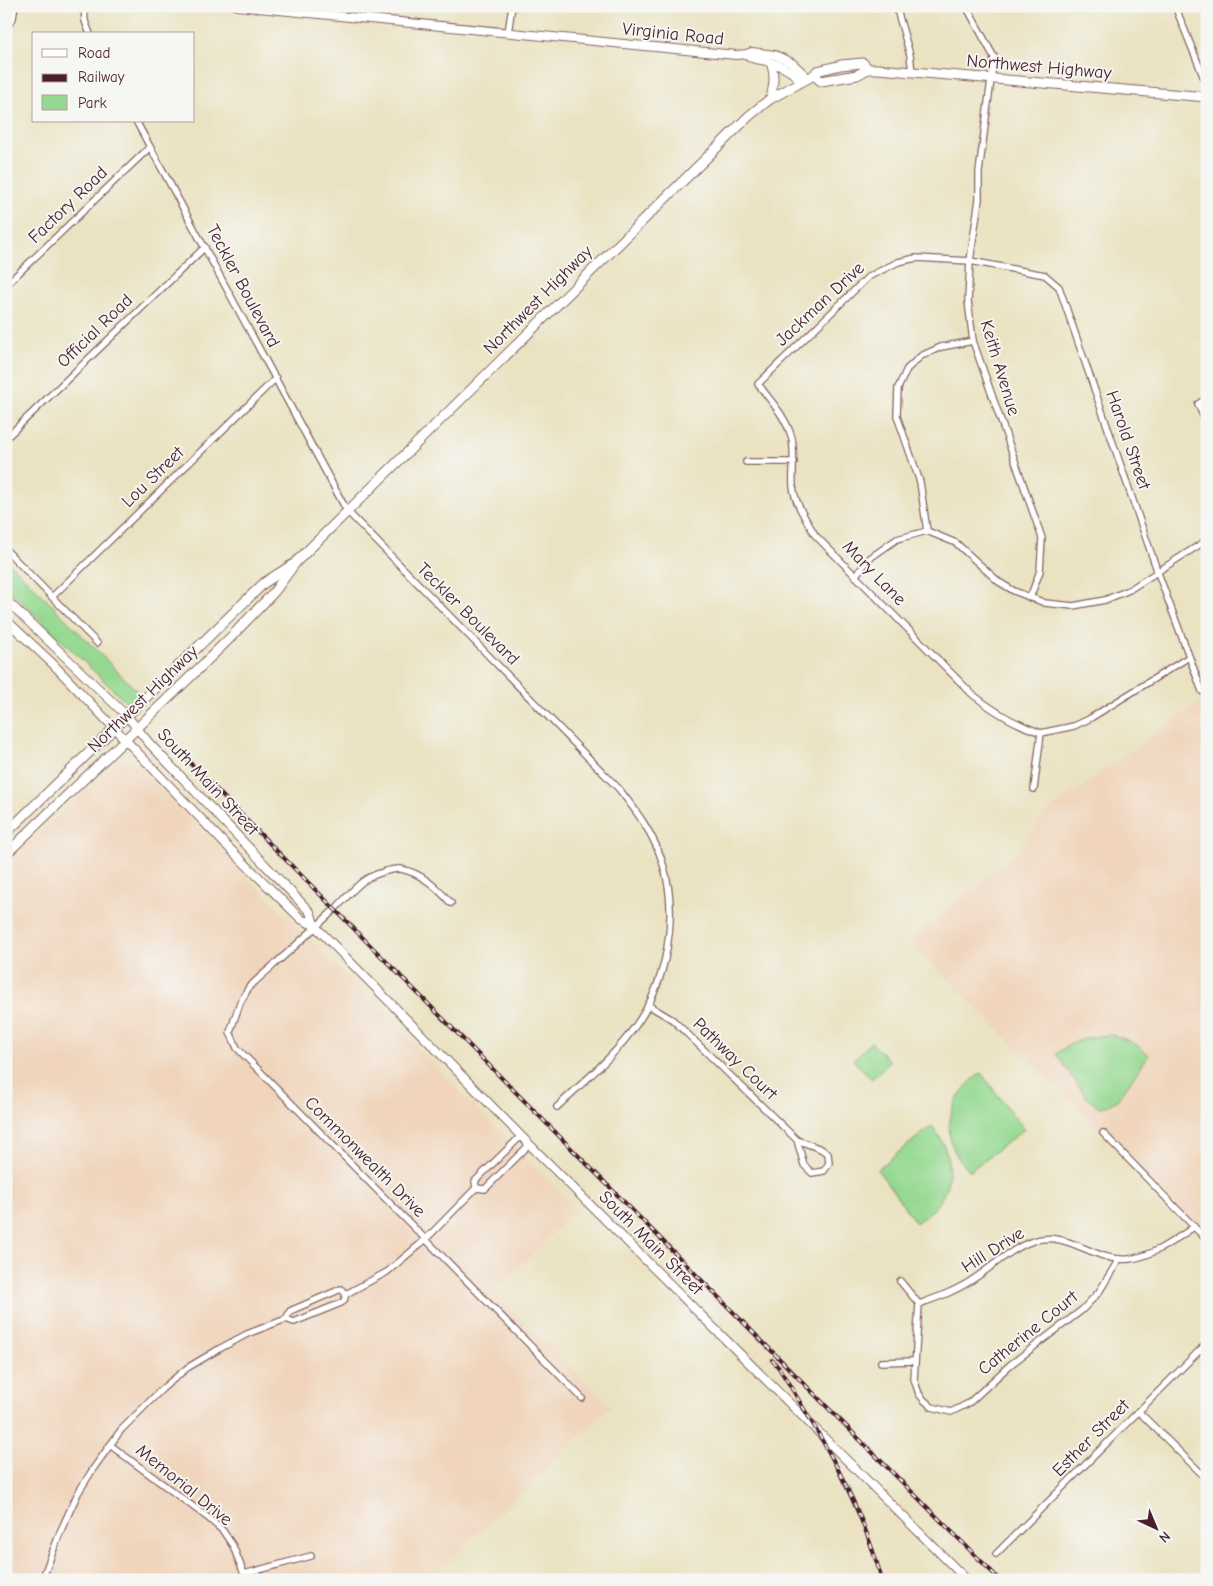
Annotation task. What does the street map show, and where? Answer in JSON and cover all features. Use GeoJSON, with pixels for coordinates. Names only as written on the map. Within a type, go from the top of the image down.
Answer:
{"type":"FeatureCollection","features":[{"type":"Feature","properties":{"kind":"main road","name":"Northwest Highway"},"geometry":{"type":"LineString","coordinates":[[6,854],[184,683],[274,592],[296,562],[732,131],[770,99],[807,78],[821,81],[857,75],[868,69],[1205,97]]}},
{"type":"Feature","properties":{"kind":"main road","name":"Northwest Highway"},"geometry":{"type":"LineString","coordinates":[[6,833],[264,583],[296,562]]}},
{"type":"Feature","properties":{"kind":"main road"},"geometry":{"type":"LineString","coordinates":[[6,828],[15,824]]}},
{"type":"Feature","properties":{"kind":"street"},"geometry":{"type":"LineString","coordinates":[[6,28],[12,18],[15,6]]}},
{"type":"Feature","properties":{"kind":"street"},"geometry":{"type":"LineString","coordinates":[[84,6],[85,21],[89,32]]}},
{"type":"Feature","properties":{"kind":"street","name":"Virginia Road"},"geometry":{"type":"LineString","coordinates":[[237,6],[736,55],[752,52],[783,58],[800,69],[807,78]]}},
{"type":"Feature","properties":{"kind":"street"},"geometry":{"type":"LineString","coordinates":[[508,33],[512,6]]}},
{"type":"Feature","properties":{"kind":"street"},"geometry":{"type":"LineString","coordinates":[[896,6],[910,55],[912,72]]}},
{"type":"Feature","properties":{"kind":"street","name":"Keith Avenue"},"geometry":{"type":"LineString","coordinates":[[966,6],[994,57],[979,172],[979,199],[970,261],[968,317],[973,341],[1042,538],[1040,571],[1030,598]]}},
{"type":"Feature","properties":{"kind":"street"},"geometry":{"type":"LineString","coordinates":[[1175,6],[1206,83],[1205,97]]}},
{"type":"Feature","properties":{"kind":"street","name":"Virginia Road"},"geometry":{"type":"LineString","coordinates":[[747,54],[751,58],[771,63],[807,78]]}},
{"type":"Feature","properties":{"kind":"street"},"geometry":{"type":"LineString","coordinates":[[770,99],[774,82],[771,63]]}},
{"type":"Feature","properties":{"kind":"street","name":"Teckler Boulevard"},"geometry":{"type":"LineString","coordinates":[[137,122],[347,512],[591,760],[638,814],[652,838],[663,865],[668,892],[668,945],[662,972],[648,1005],[636,1025],[609,1057],[557,1107]]}},
{"type":"Feature","properties":{"kind":"street","name":"Factory Road"},"geometry":{"type":"LineString","coordinates":[[6,285],[150,147]]}},
{"type":"Feature","properties":{"kind":"street","name":"Official Road"},"geometry":{"type":"LineString","coordinates":[[6,438],[205,247]]}},
{"type":"Feature","properties":{"kind":"street","name":"Jackman Drive"},"geometry":{"type":"LineString","coordinates":[[758,384],[868,277],[898,262],[916,258],[970,261]]}},
{"type":"Feature","properties":{"kind":"street","name":"Harold Street"},"geometry":{"type":"LineString","coordinates":[[970,261],[1045,274],[1059,287],[1158,573],[1202,691]]}},
{"type":"Feature","properties":{"kind":"street"},"geometry":{"type":"LineString","coordinates":[[927,531],[920,482],[897,416],[898,388],[907,369],[921,356],[941,347],[973,341]]}},
{"type":"Feature","properties":{"kind":"street","name":"Lou Street"},"geometry":{"type":"LineString","coordinates":[[52,597],[276,378]]}},
{"type":"Feature","properties":{"kind":"street","name":"Mary Lane"},"geometry":{"type":"LineString","coordinates":[[758,384],[787,424],[792,439],[794,486],[799,508],[815,535],[972,694],[996,712],[1041,733]]}},
{"type":"Feature","properties":{"kind":"street"},"geometry":{"type":"LineString","coordinates":[[1207,398],[1198,404],[1207,424]]}},
{"type":"Feature","properties":{"kind":"street"},"geometry":{"type":"LineString","coordinates":[[746,462],[794,462]]}},
{"type":"Feature","properties":{"kind":"street"},"geometry":{"type":"LineString","coordinates":[[855,576],[870,558],[897,539],[927,531],[956,543],[999,582],[1014,591],[1045,603],[1061,606],[1086,605],[1129,590],[1207,540]]}},
{"type":"Feature","properties":{"kind":"street"},"geometry":{"type":"LineString","coordinates":[[6,550],[97,643]]}},
{"type":"Feature","properties":{"kind":"street","name":"South Main Street"},"geometry":{"type":"LineString","coordinates":[[6,600],[127,716],[149,743],[310,912],[315,926]]}},
{"type":"Feature","properties":{"kind":"street","name":"South Main Street"},"geometry":{"type":"LineString","coordinates":[[6,620],[52,663],[226,844],[301,919],[315,926],[521,1136],[966,1580]]}},
{"type":"Feature","properties":{"kind":"street"},"geometry":{"type":"LineString","coordinates":[[1034,789],[1041,733],[1074,726],[1089,719],[1189,657]]}},
{"type":"Feature","properties":{"kind":"street","name":"Commonwealth Drive"},"geometry":{"type":"LineString","coordinates":[[451,903],[436,887],[421,877],[400,869],[383,872],[368,878],[353,889],[335,909],[249,987],[240,1003],[230,1032],[237,1048],[582,1398]]}},
{"type":"Feature","properties":{"kind":"street","name":"Pathway Court"},"geometry":{"type":"LineString","coordinates":[[648,1005],[673,1020],[797,1140],[821,1149],[828,1154],[829,1163],[824,1171],[812,1173],[804,1165],[797,1140]]}},
{"type":"Feature","properties":{"kind":"street"},"geometry":{"type":"LineString","coordinates":[[1103,1133],[1207,1240]]}},
{"type":"Feature","properties":{"kind":"street"},"geometry":{"type":"LineString","coordinates":[[476,1188],[475,1181],[521,1136]]}},
{"type":"Feature","properties":{"kind":"street"},"geometry":{"type":"LineString","coordinates":[[476,1188],[485,1189],[530,1144]]}},
{"type":"Feature","properties":{"kind":"street"},"geometry":{"type":"LineString","coordinates":[[286,1319],[294,1322],[344,1301],[346,1294],[387,1272],[426,1239],[476,1188]]}},
{"type":"Feature","properties":{"kind":"street","name":"Hill Drive"},"geometry":{"type":"LineString","coordinates":[[919,1304],[954,1290],[974,1279],[1033,1240],[1054,1238],[1100,1254],[1119,1259],[1128,1259],[1153,1252],[1194,1227]]}},
{"type":"Feature","properties":{"kind":"street","name":"Catherine Court"},"geometry":{"type":"LineString","coordinates":[[915,1361],[914,1379],[916,1387],[924,1400],[932,1407],[950,1412],[969,1403],[1010,1365],[1082,1310],[1099,1292],[1119,1259]]}},
{"type":"Feature","properties":{"kind":"street"},"geometry":{"type":"LineString","coordinates":[[881,1362],[915,1361],[919,1304],[900,1281]]}},
{"type":"Feature","properties":{"kind":"street"},"geometry":{"type":"LineString","coordinates":[[42,1580],[61,1530],[78,1493],[121,1430],[162,1389],[187,1368],[240,1338],[286,1319],[290,1311],[341,1289],[346,1294]]}},
{"type":"Feature","properties":{"kind":"street","name":"Esther Street"},"geometry":{"type":"LineString","coordinates":[[996,1554],[1207,1344]]}},
{"type":"Feature","properties":{"kind":"street"},"geometry":{"type":"LineString","coordinates":[[1138,1411],[1207,1479]]}},
{"type":"Feature","properties":{"kind":"street","name":"Memorial Drive"},"geometry":{"type":"LineString","coordinates":[[110,1445],[223,1531],[233,1546],[244,1577]]}},
{"type":"Feature","properties":{"kind":"street"},"geometry":{"type":"LineString","coordinates":[[244,1577],[311,1556]]}},
{"type":"Feature","properties":{"kind":"shaded area"},"geometry":{"type":"Polygon","coordinates":[[[1207,697],[1207,1234],[1094,1125],[910,941],[1014,855],[1049,810],[1207,697]]]}},
{"type":"Feature","properties":{"kind":"shaded area"},"geometry":{"type":"Polygon","coordinates":[[[116,760],[135,763],[576,1209],[494,1293],[611,1406],[429,1580],[6,1580],[6,863],[62,813],[116,760]]]}},
{"type":"Feature","properties":{"kind":"green space"},"geometry":{"type":"Polygon","coordinates":[[[6,559],[140,694],[131,702],[125,701],[6,587],[6,559]]]}},
{"type":"Feature","properties":{"kind":"green space"},"geometry":{"type":"Polygon","coordinates":[[[1112,1035],[1132,1042],[1149,1055],[1117,1100],[1107,1106],[1098,1107],[1087,1098],[1056,1054],[1069,1045],[1082,1040],[1096,1036],[1112,1035]]]}},
{"type":"Feature","properties":{"kind":"green space"},"geometry":{"type":"Polygon","coordinates":[[[871,1042],[890,1061],[872,1079],[853,1060],[871,1042]]]}},
{"type":"Feature","properties":{"kind":"green space"},"geometry":{"type":"Polygon","coordinates":[[[981,1073],[1024,1129],[970,1171],[958,1158],[952,1144],[950,1121],[957,1099],[981,1073]]]}},
{"type":"Feature","properties":{"kind":"green space"},"geometry":{"type":"Polygon","coordinates":[[[932,1126],[944,1146],[949,1167],[948,1178],[941,1199],[932,1210],[916,1223],[877,1169],[932,1126]]]}},
{"type":"Feature","properties":{"kind":"railway"},"geometry":{"type":"LineString","coordinates":[[186,759],[1000,1580]]}},
{"type":"Feature","properties":{"kind":"railway"},"geometry":{"type":"LineString","coordinates":[[772,1360],[795,1394],[838,1470],[863,1523],[882,1580]]}}]}
